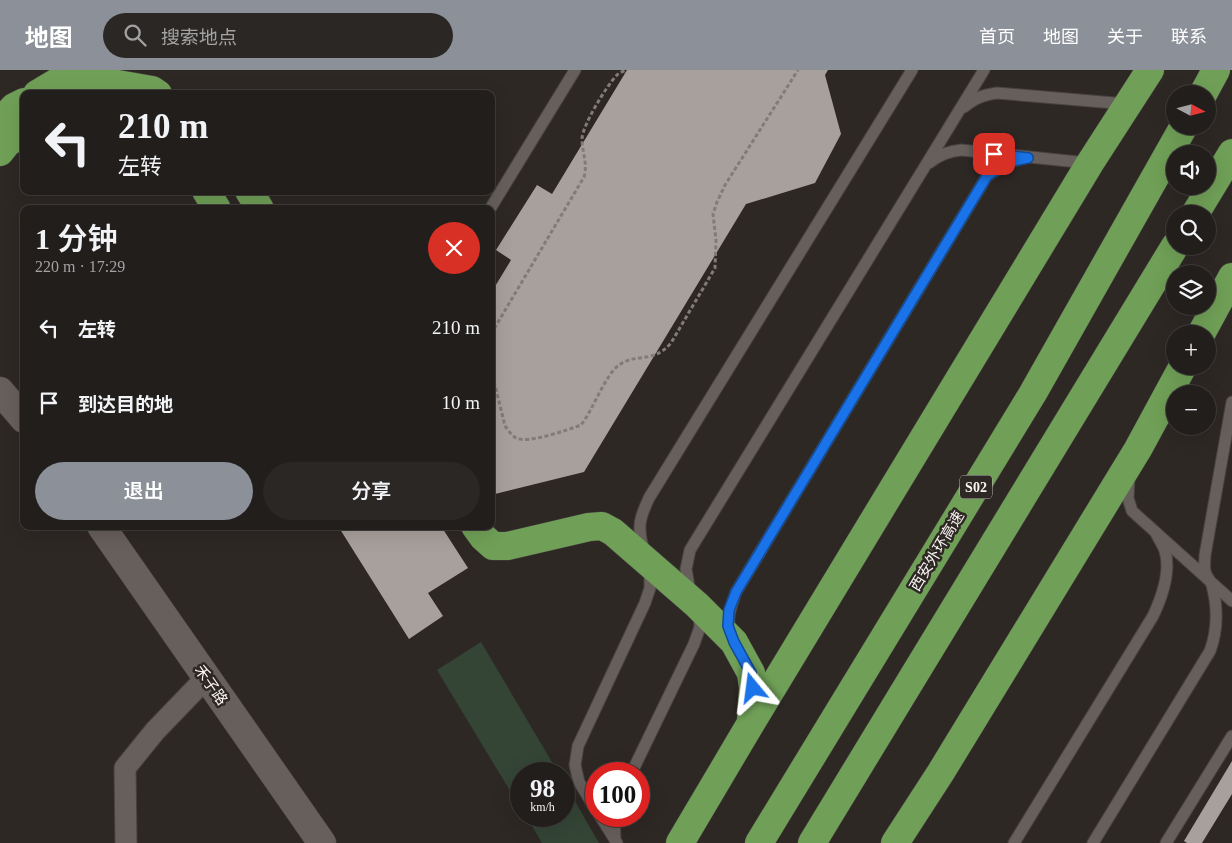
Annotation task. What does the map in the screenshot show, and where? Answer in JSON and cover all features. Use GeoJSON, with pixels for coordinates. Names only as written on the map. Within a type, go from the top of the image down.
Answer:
{"type":"FeatureCollection","features":[{"type":"Feature","properties":{"kind":"highway"},"geometry":{"type":"LineString","coordinates":[[680,843],[750,723],[1090,163],[1150,70]]}},
{"type":"Feature","properties":{"kind":"highway"},"geometry":{"type":"LineString","coordinates":[[1208,85],[1216,70]]}},
{"type":"Feature","properties":{"kind":"highway"},"geometry":{"type":"LineString","coordinates":[[44,90],[57,82],[106,82],[152,90]]}},
{"type":"Feature","properties":{"kind":"highway"},"geometry":{"type":"LineString","coordinates":[[0,122],[20,104]]}},
{"type":"Feature","properties":{"kind":"highway","name":"西安外环高速"},"geometry":{"type":"LineString","coordinates":[[759,843],[1033,393],[1179,135]]}},
{"type":"Feature","properties":{"kind":"highway"},"geometry":{"type":"LineString","coordinates":[[0,152],[8,142],[20,136]]}},
{"type":"Feature","properties":{"kind":"highway"},"geometry":{"type":"LineString","coordinates":[[1200,205],[1232,153]]}},
{"type":"Feature","properties":{"kind":"highway"},"geometry":{"type":"LineString","coordinates":[[812,843],[1170,255]]}},
{"type":"Feature","properties":{"kind":"highway"},"geometry":{"type":"LineString","coordinates":[[1206,325],[1232,277]]}},
{"type":"Feature","properties":{"kind":"highway"},"geometry":{"type":"LineString","coordinates":[[895,843],[941,772],[1135,453],[1178,375]]}},
{"type":"Feature","properties":{"kind":"highway"},"geometry":{"type":"LineString","coordinates":[[478,530],[493,546],[507,546],[589,526],[602,526],[613,532],[697,606],[734,642],[751,673],[753,688],[750,723]]}},
{"type":"Feature","properties":{"kind":"main road"},"geometry":{"type":"LineString","coordinates":[[0,391],[20,414]]}},
{"type":"Feature","properties":{"kind":"main road","name":"禾子路"},"geometry":{"type":"LineString","coordinates":[[104,530],[322,843]]}},
{"type":"Feature","properties":{"kind":"street"},"geometry":{"type":"LineString","coordinates":[[126,843],[125,768],[154,730],[206,678]]}},
{"type":"Feature","properties":{"kind":"lane"},"geometry":{"type":"LineString","coordinates":[[492,205],[575,70]]}},
{"type":"Feature","properties":{"kind":"lane"},"geometry":{"type":"LineString","coordinates":[[585,792],[579,782],[575,765],[578,746],[645,603],[650,588],[651,575],[649,563],[639,533],[640,516],[649,498],[912,70]]}},
{"type":"Feature","properties":{"kind":"lane"},"geometry":{"type":"LineString","coordinates":[[638,762],[694,644],[700,627],[700,615],[688,588],[686,569],[690,550],[984,70]]}},
{"type":"Feature","properties":{"kind":"lane"},"geometry":{"type":"LineString","coordinates":[[957,112],[973,99],[984,94],[997,93],[1128,104]]}},
{"type":"Feature","properties":{"kind":"lane"},"geometry":{"type":"LineString","coordinates":[[924,168],[937,156],[950,151],[961,150],[1090,163]]}},
{"type":"Feature","properties":{"kind":"lane"},"geometry":{"type":"LineString","coordinates":[[734,642],[728,626],[729,610],[736,592],[987,176],[1009,162],[1028,158]]}},
{"type":"Feature","properties":{"kind":"lane"},"geometry":{"type":"LineString","coordinates":[[1093,843],[1210,651],[1215,638],[1217,624],[1216,606],[1211,582],[1205,572],[1205,555],[1232,402]]}},
{"type":"Feature","properties":{"kind":"lane"},"geometry":{"type":"LineString","coordinates":[[1135,453],[1128,479],[1128,498],[1132,511],[1232,601]]}},
{"type":"Feature","properties":{"kind":"lane"},"geometry":{"type":"LineString","coordinates":[[1014,843],[1153,616],[1164,585],[1166,568],[1165,551],[1156,533]]}},
{"type":"Feature","properties":{"kind":"lane"},"geometry":{"type":"LineString","coordinates":[[1166,843],[1232,736]]}},
{"type":"Feature","properties":{"kind":"lane"},"geometry":{"type":"LineString","coordinates":[[607,827],[617,843]]}},
{"type":"Feature","properties":{"kind":"lane"},"geometry":{"type":"LineString","coordinates":[[615,827],[617,843]]}},
{"type":"Feature","properties":{"kind":"path"},"geometry":{"type":"LineString","coordinates":[[495,327],[584,178],[586,169],[582,140],[586,123],[613,80],[627,70]]}},
{"type":"Feature","properties":{"kind":"path"},"geometry":{"type":"LineString","coordinates":[[495,385],[505,426],[509,433],[516,438],[526,440],[581,425],[610,375],[618,365],[628,361],[659,355],[666,349],[716,268],[716,240],[713,214],[717,202],[725,186],[798,70]]}},
{"type":"Feature","properties":{"kind":"green space"},"geometry":{"type":"Polygon","coordinates":[[[481,642],[552,762],[510,762],[510,791],[437,670],[481,642]]]}},
{"type":"Feature","properties":{"kind":"green space"},"geometry":{"type":"Polygon","coordinates":[[[575,801],[585,819],[585,827],[590,827],[599,843],[542,843],[533,827],[575,827],[575,801]]]}},
{"type":"Feature","properties":{"kind":"building"},"geometry":{"type":"Polygon","coordinates":[[[627,70],[828,70],[825,75],[841,134],[815,183],[746,204],[584,472],[495,494],[495,286],[511,260],[496,250],[537,185],[552,194],[627,70]]]}},
{"type":"Feature","properties":{"kind":"building"},"geometry":{"type":"Polygon","coordinates":[[[341,530],[444,530],[468,568],[428,593],[443,616],[409,639],[341,530]]]}},
{"type":"Feature","properties":{"kind":"building"},"geometry":{"type":"Polygon","coordinates":[[[1232,761],[1232,794],[1202,843],[1187,843],[1184,841],[1232,761]]]}},
{"type":"Feature","properties":{"kind":"route"},"geometry":{"type":"LineString","coordinates":[[753,688],[751,673],[734,642],[728,626],[729,610],[736,592],[987,176],[1009,162],[1028,158],[994,154]]}}]}
